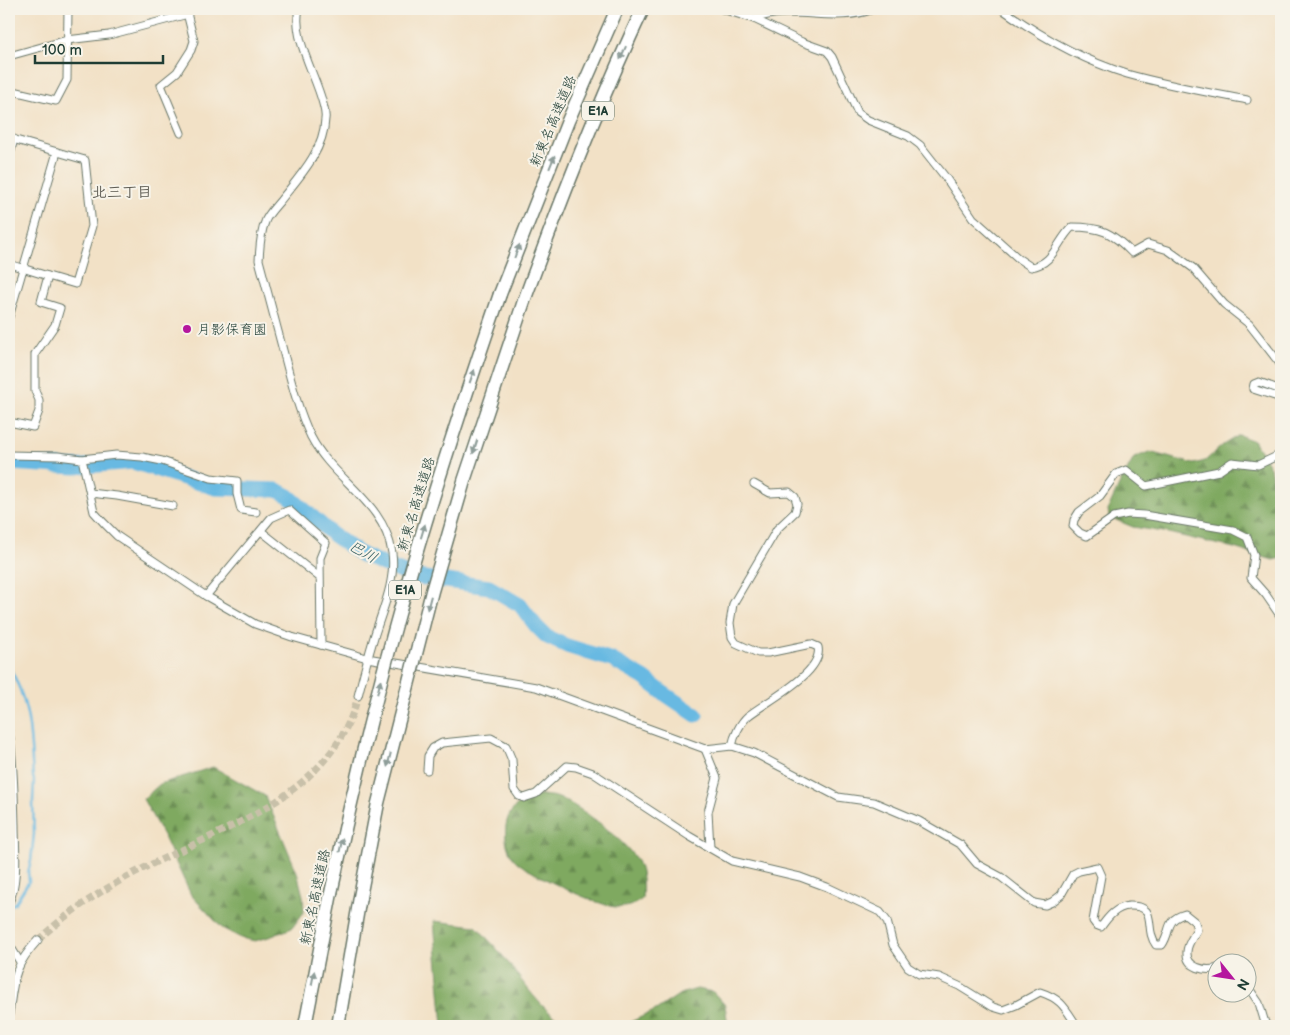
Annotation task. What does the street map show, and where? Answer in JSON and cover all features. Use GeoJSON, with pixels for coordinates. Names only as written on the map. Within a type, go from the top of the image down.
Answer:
{"type":"FeatureCollection","features":[{"type":"Feature","properties":{"kind":"highway","name":"新東名高速道路"},"geometry":{"type":"LineString","coordinates":[[305,1026],[351,800],[407,584],[469,385],[500,294],[568,121],[618,9]]}},
{"type":"Feature","properties":{"kind":"highway","name":"E1A"},"geometry":{"type":"LineString","coordinates":[[338,1026],[378,803],[432,591],[464,481],[524,301],[556,215],[590,129],[643,9]]}},
{"type":"Feature","properties":{"kind":"street"},"geometry":{"type":"LineString","coordinates":[[9,90],[56,101],[68,80],[68,9]]}},
{"type":"Feature","properties":{"kind":"street"},"geometry":{"type":"LineString","coordinates":[[298,9],[299,36],[320,93],[326,117],[316,152],[265,220],[259,260],[298,405],[312,438],[327,462],[370,505],[381,520],[389,537],[393,568],[391,583],[367,658],[358,696]]}},
{"type":"Feature","properties":{"kind":"street"},"geometry":{"type":"LineString","coordinates":[[722,9],[754,19],[802,42],[827,51],[832,57],[858,113],[868,120],[908,136],[920,145],[946,178],[973,218],[1019,259],[1031,267],[1041,265],[1051,257],[1064,234],[1072,227],[1083,227],[1106,232],[1118,238],[1132,253],[1148,244],[1168,250],[1193,268],[1224,304],[1249,324],[1281,365]]}},
{"type":"Feature","properties":{"kind":"street"},"geometry":{"type":"LineString","coordinates":[[754,19],[768,13],[859,14],[873,9]]}},
{"type":"Feature","properties":{"kind":"street"},"geometry":{"type":"LineString","coordinates":[[1002,9],[1059,46],[1125,73],[1179,87],[1247,100]]}},
{"type":"Feature","properties":{"kind":"street"},"geometry":{"type":"LineString","coordinates":[[9,56],[67,40],[109,35],[187,11],[194,41],[191,50],[177,72],[161,85],[181,133]]}},
{"type":"Feature","properties":{"kind":"street"},"geometry":{"type":"LineString","coordinates":[[9,158],[11,139],[85,160],[92,226],[75,284],[9,264]]}},
{"type":"Feature","properties":{"kind":"street"},"geometry":{"type":"LineString","coordinates":[[9,317],[57,152]]}},
{"type":"Feature","properties":{"kind":"street"},"geometry":{"type":"LineString","coordinates":[[9,422],[33,427],[39,411],[39,400],[35,391],[35,354],[56,325],[60,308],[41,302],[48,276]]}},
{"type":"Feature","properties":{"kind":"street"},"geometry":{"type":"LineString","coordinates":[[1281,390],[1259,382],[1254,384],[1253,389],[1281,398]]}},
{"type":"Feature","properties":{"kind":"street"},"geometry":{"type":"LineString","coordinates":[[9,456],[58,456],[83,461],[116,455],[162,461],[211,478],[237,481],[236,494],[241,510],[256,512]]}},
{"type":"Feature","properties":{"kind":"street"},"geometry":{"type":"LineString","coordinates":[[1281,456],[1258,465],[1232,462],[1219,470],[1146,486],[1126,470],[1116,474],[1100,496],[1079,512],[1074,520],[1074,526],[1080,533],[1087,536],[1114,517],[1128,514],[1233,530],[1247,537],[1254,555],[1251,578],[1266,595],[1281,617]]}},
{"type":"Feature","properties":{"kind":"street"},"geometry":{"type":"LineString","coordinates":[[83,461],[94,512],[117,536],[206,596],[255,624],[367,658],[536,687],[706,750],[732,746],[754,753],[838,798],[874,802],[919,822],[961,845],[977,864],[1001,877],[1034,903],[1045,905],[1052,902],[1061,895],[1073,874],[1097,866],[1101,876],[1093,921],[1096,925],[1101,927],[1110,915],[1123,907],[1140,906],[1145,908],[1148,913],[1152,939],[1156,945],[1162,945],[1169,924],[1176,916],[1185,914],[1195,922],[1197,930],[1188,946],[1186,955],[1190,964],[1201,969],[1208,969]]}},
{"type":"Feature","properties":{"kind":"street"},"geometry":{"type":"LineString","coordinates":[[732,746],[733,738],[746,717],[798,681],[813,665],[819,652],[818,647],[811,644],[758,654],[736,643],[732,637],[730,623],[733,604],[776,529],[795,512],[797,504],[795,497],[789,492],[770,493],[754,484]]}},
{"type":"Feature","properties":{"kind":"street"},"geometry":{"type":"LineString","coordinates":[[90,493],[173,506]]}},
{"type":"Feature","properties":{"kind":"street"},"geometry":{"type":"LineString","coordinates":[[206,596],[271,518],[289,510],[326,543],[320,558],[319,578],[321,645]]}},
{"type":"Feature","properties":{"kind":"street"},"geometry":{"type":"LineString","coordinates":[[261,531],[319,578]]}},
{"type":"Feature","properties":{"kind":"street"},"geometry":{"type":"LineString","coordinates":[[9,732],[12,754],[16,856],[13,893],[9,902]]}},
{"type":"Feature","properties":{"kind":"street"},"geometry":{"type":"LineString","coordinates":[[427,770],[428,756],[433,748],[442,743],[491,738],[506,746],[512,760],[514,789],[519,796],[524,798],[536,794],[567,766],[593,773],[681,831],[732,861],[800,877],[827,887],[880,912],[887,921],[893,945],[908,967],[919,974],[939,977],[959,986],[992,1008],[1002,1010],[1040,992],[1060,1001],[1077,1026]]}},
{"type":"Feature","properties":{"kind":"street"},"geometry":{"type":"LineString","coordinates":[[706,750],[717,778],[708,812],[710,848]]}},
{"type":"Feature","properties":{"kind":"street"},"geometry":{"type":"LineString","coordinates":[[9,1014],[14,976],[20,962],[38,940]]}},
{"type":"Feature","properties":{"kind":"street"},"geometry":{"type":"LineString","coordinates":[[9,944],[20,962]]}},
{"type":"Feature","properties":{"kind":"street"},"geometry":{"type":"LineString","coordinates":[[1258,1002],[1265,1023],[1268,1026]]}},
{"type":"Feature","properties":{"kind":"green space"},"geometry":{"type":"Polygon","coordinates":[[[1239,435],[1254,441],[1270,467],[1274,490],[1281,508],[1281,558],[1273,560],[1234,548],[1133,527],[1109,517],[1108,509],[1134,458],[1149,452],[1194,464],[1205,461],[1223,445],[1239,435]]]}},
{"type":"Feature","properties":{"kind":"green space"},"geometry":{"type":"Polygon","coordinates":[[[213,767],[265,796],[297,872],[303,896],[304,912],[292,928],[255,941],[241,938],[222,928],[191,895],[165,839],[143,799],[160,784],[213,767]]]}},
{"type":"Feature","properties":{"kind":"green space"},"geometry":{"type":"Polygon","coordinates":[[[542,795],[559,798],[570,803],[603,826],[624,844],[639,866],[642,880],[642,899],[627,906],[608,906],[550,882],[515,860],[509,851],[506,841],[507,821],[510,814],[519,804],[542,795]]]}},
{"type":"Feature","properties":{"kind":"green space"},"geometry":{"type":"Polygon","coordinates":[[[434,921],[476,926],[499,951],[542,1005],[561,1021],[572,1026],[443,1026],[434,921]]]}},
{"type":"Feature","properties":{"kind":"green space"},"geometry":{"type":"Polygon","coordinates":[[[697,989],[713,992],[725,1005],[728,1026],[622,1026],[656,1010],[680,994],[697,989]]]}},
{"type":"Feature","properties":{"kind":"waterway","name":"巴川"},"geometry":{"type":"LineString","coordinates":[[9,463],[75,467],[133,462],[216,488],[277,490],[289,496],[333,535],[362,555],[411,576],[489,587],[520,605],[547,637],[567,646],[612,660],[644,678],[696,715]]}},
{"type":"Feature","properties":{"kind":"waterway"},"geometry":{"type":"LineString","coordinates":[[9,666],[22,694],[28,720],[34,780],[34,834],[28,872],[29,881],[16,902],[9,907]]}},
{"type":"Feature","properties":{"kind":"tunnel"},"geometry":{"type":"LineString","coordinates":[[38,940],[75,909],[116,883],[241,822],[272,804],[301,783],[325,759],[345,730],[358,696]]}},
{"type":"Feature","properties":{"kind":"place","name":"月影保育園"},"geometry":{"type":"Point","coordinates":[187,329]}},
{"type":"Feature","properties":{"kind":"district","name":"北三丁目"},"geometry":{"type":"Point","coordinates":[122,192]}}]}
